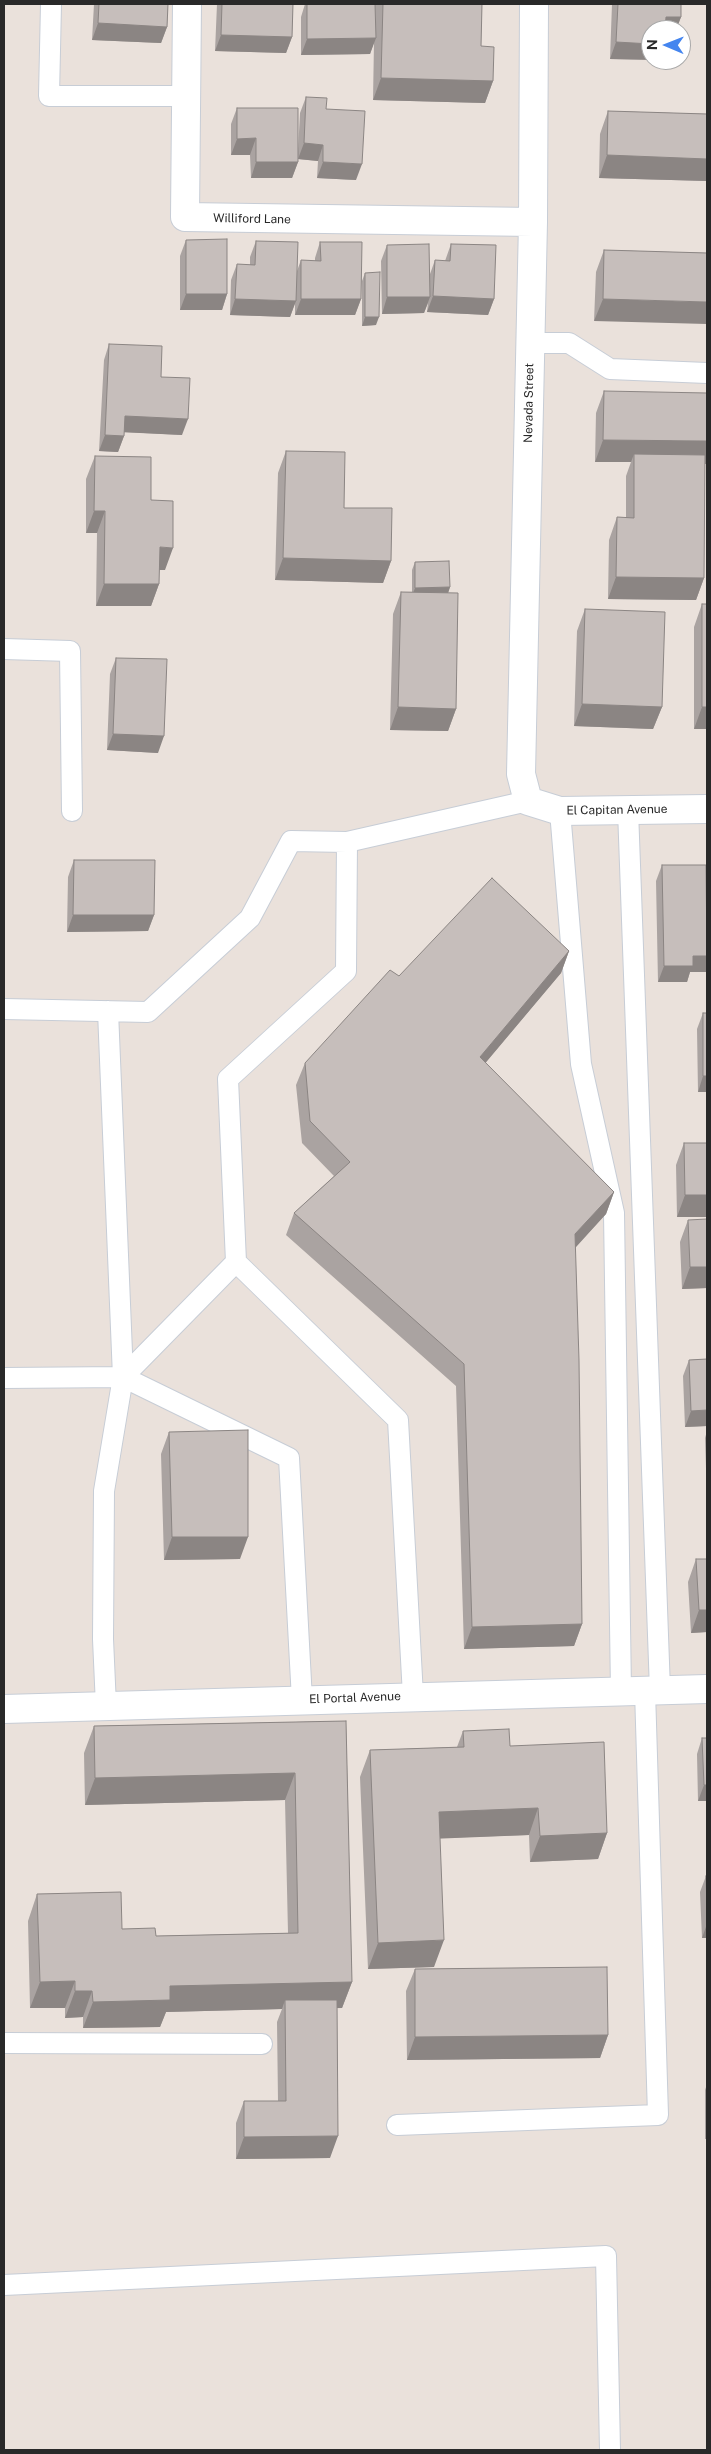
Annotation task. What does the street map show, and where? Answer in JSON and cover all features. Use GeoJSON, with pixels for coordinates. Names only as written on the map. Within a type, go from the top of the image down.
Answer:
{"type":"FeatureCollection","features":[{"type":"Feature","properties":{"kind":"street","name":"Williford Lane"},"geometry":{"type":"LineString","coordinates":[[187,4],[184,217],[533,222]]}},
{"type":"Feature","properties":{"kind":"street","name":"Nevada Street"},"geometry":{"type":"LineString","coordinates":[[528,801],[521,774],[533,222],[534,4]]}},
{"type":"Feature","properties":{"kind":"street","name":"El Capitan Avenue"},"geometry":{"type":"LineString","coordinates":[[528,801],[560,811],[707,809]]}},
{"type":"Feature","properties":{"kind":"street","name":"El Portal Avenue"},"geometry":{"type":"LineString","coordinates":[[4,1709],[707,1689]]}},
{"type":"Feature","properties":{"kind":"lane"},"geometry":{"type":"LineString","coordinates":[[51,4],[49,96],[186,96]]}},
{"type":"Feature","properties":{"kind":"lane"},"geometry":{"type":"LineString","coordinates":[[530,343],[569,343],[610,368],[707,373]]}},
{"type":"Feature","properties":{"kind":"lane"},"geometry":{"type":"LineString","coordinates":[[4,649],[70,651],[72,812]]}},
{"type":"Feature","properties":{"kind":"lane"},"geometry":{"type":"LineString","coordinates":[[4,1009],[148,1012],[250,918],[291,841],[347,842],[528,801]]}},
{"type":"Feature","properties":{"kind":"lane"},"geometry":{"type":"LineString","coordinates":[[628,810],[642,1691]]}},
{"type":"Feature","properties":{"kind":"lane"},"geometry":{"type":"LineString","coordinates":[[397,2125],[658,2116],[642,1691],[614,1213],[581,1064],[560,811]]}},
{"type":"Feature","properties":{"kind":"lane"},"geometry":{"type":"LineString","coordinates":[[347,842],[346,970],[228,1079],[236,1262],[398,1420],[414,1696]]}},
{"type":"Feature","properties":{"kind":"lane"},"geometry":{"type":"LineString","coordinates":[[106,1706],[103,1639],[104,1491],[122,1377],[108,1011]]}},
{"type":"Feature","properties":{"kind":"lane"},"geometry":{"type":"LineString","coordinates":[[122,1377],[236,1262]]}},
{"type":"Feature","properties":{"kind":"lane"},"geometry":{"type":"LineString","coordinates":[[4,1378],[122,1377],[289,1458],[302,1700]]}},
{"type":"Feature","properties":{"kind":"lane"},"geometry":{"type":"LineString","coordinates":[[4,2043],[262,2044]]}},
{"type":"Feature","properties":{"kind":"lane"},"geometry":{"type":"LineString","coordinates":[[4,2284],[606,2256],[610,2450]]}},
{"type":"Feature","properties":{"kind":"building"},"geometry":{"type":"Polygon","coordinates":[[[99,4],[168,4],[167,27],[98,23],[99,4]]]}},
{"type":"Feature","properties":{"kind":"building"},"geometry":{"type":"Polygon","coordinates":[[[222,4],[293,4],[292,37],[221,35],[222,4]]]}},
{"type":"Feature","properties":{"kind":"building"},"geometry":{"type":"Polygon","coordinates":[[[307,4],[375,4],[376,38],[307,39],[307,4]]]}},
{"type":"Feature","properties":{"kind":"building"},"geometry":{"type":"Polygon","coordinates":[[[383,4],[482,4],[481,46],[494,47],[493,81],[381,78],[383,4]]]}},
{"type":"Feature","properties":{"kind":"building"},"geometry":{"type":"Polygon","coordinates":[[[618,4],[681,4],[681,17],[666,17],[666,20],[641,20],[641,43],[616,42],[618,4]]]}},
{"type":"Feature","properties":{"kind":"building"},"geometry":{"type":"Polygon","coordinates":[[[306,97],[327,98],[326,109],[365,111],[362,164],[323,162],[323,145],[304,143],[306,97]]]}},
{"type":"Feature","properties":{"kind":"building"},"geometry":{"type":"Polygon","coordinates":[[[237,108],[298,108],[298,162],[256,162],[256,138],[237,139],[237,108]]]}},
{"type":"Feature","properties":{"kind":"building"},"geometry":{"type":"Polygon","coordinates":[[[608,111],[707,114],[707,159],[607,155],[608,111]]]}},
{"type":"Feature","properties":{"kind":"building"},"geometry":{"type":"Polygon","coordinates":[[[227,239],[227,294],[186,294],[186,240],[227,239]]]}},
{"type":"Feature","properties":{"kind":"building"},"geometry":{"type":"Polygon","coordinates":[[[256,241],[298,242],[296,301],[235,299],[237,264],[255,265],[256,241]]]}},
{"type":"Feature","properties":{"kind":"building"},"geometry":{"type":"Polygon","coordinates":[[[320,242],[362,242],[361,299],[301,299],[301,260],[321,261],[320,242]]]}},
{"type":"Feature","properties":{"kind":"building"},"geometry":{"type":"Polygon","coordinates":[[[429,244],[430,297],[387,297],[387,245],[429,244]]]}},
{"type":"Feature","properties":{"kind":"building"},"geometry":{"type":"Polygon","coordinates":[[[451,244],[496,245],[494,299],[433,296],[435,260],[450,261],[451,244]]]}},
{"type":"Feature","properties":{"kind":"building"},"geometry":{"type":"Polygon","coordinates":[[[604,250],[707,253],[707,302],[603,299],[604,250]]]}},
{"type":"Feature","properties":{"kind":"building"},"geometry":{"type":"Polygon","coordinates":[[[380,272],[379,317],[365,317],[365,273],[380,272]]]}},
{"type":"Feature","properties":{"kind":"building"},"geometry":{"type":"Polygon","coordinates":[[[109,344],[162,346],[161,377],[190,378],[188,419],[125,416],[124,436],[105,435],[109,344]]]}},
{"type":"Feature","properties":{"kind":"building"},"geometry":{"type":"Polygon","coordinates":[[[604,391],[707,393],[707,441],[603,440],[604,391]]]}},
{"type":"Feature","properties":{"kind":"building"},"geometry":{"type":"Polygon","coordinates":[[[286,451],[345,452],[344,508],[392,508],[391,561],[283,558],[286,451]]]}},
{"type":"Feature","properties":{"kind":"building"},"geometry":{"type":"Polygon","coordinates":[[[634,454],[705,455],[704,578],[616,577],[617,517],[634,518],[634,454]]]}},
{"type":"Feature","properties":{"kind":"building"},"geometry":{"type":"Polygon","coordinates":[[[95,456],[151,457],[151,500],[173,501],[173,548],[160,547],[159,584],[104,584],[105,511],[94,511],[95,456]]]}},
{"type":"Feature","properties":{"kind":"building"},"geometry":{"type":"Polygon","coordinates":[[[449,561],[450,587],[415,588],[415,562],[449,561]]]}},
{"type":"Feature","properties":{"kind":"building"},"geometry":{"type":"Polygon","coordinates":[[[401,592],[458,593],[456,709],[398,707],[401,592]]]}},
{"type":"Feature","properties":{"kind":"building"},"geometry":{"type":"Polygon","coordinates":[[[702,604],[707,604],[707,707],[702,707],[702,604]]]}},
{"type":"Feature","properties":{"kind":"building"},"geometry":{"type":"Polygon","coordinates":[[[585,609],[665,612],[662,707],[582,704],[585,609]]]}},
{"type":"Feature","properties":{"kind":"building"},"geometry":{"type":"Polygon","coordinates":[[[116,658],[167,659],[164,736],[113,734],[116,658]]]}},
{"type":"Feature","properties":{"kind":"building"},"geometry":{"type":"Polygon","coordinates":[[[74,860],[155,860],[154,915],[73,915],[74,860]]]}},
{"type":"Feature","properties":{"kind":"building"},"geometry":{"type":"Polygon","coordinates":[[[662,865],[706,865],[707,956],[693,956],[693,966],[664,966],[662,865]]]}},
{"type":"Feature","properties":{"kind":"building"},"geometry":{"type":"Polygon","coordinates":[[[492,878],[569,951],[480,1057],[614,1192],[575,1234],[579,1360],[582,1624],[472,1627],[464,1364],[294,1213],[350,1162],[310,1121],[305,1063],[390,970],[399,976],[492,878]]]}},
{"type":"Feature","properties":{"kind":"building"},"geometry":{"type":"Polygon","coordinates":[[[703,1013],[707,1013],[707,1076],[703,1076],[703,1013]]]}},
{"type":"Feature","properties":{"kind":"building"},"geometry":{"type":"Polygon","coordinates":[[[684,1143],[707,1143],[707,1195],[685,1195],[684,1143]]]}},
{"type":"Feature","properties":{"kind":"building"},"geometry":{"type":"Polygon","coordinates":[[[707,1219],[707,1267],[690,1267],[688,1220],[707,1219]]]}},
{"type":"Feature","properties":{"kind":"building"},"geometry":{"type":"Polygon","coordinates":[[[707,1359],[707,1410],[691,1411],[689,1360],[707,1359]]]}},
{"type":"Feature","properties":{"kind":"building"},"geometry":{"type":"Polygon","coordinates":[[[248,1430],[248,1537],[172,1537],[169,1432],[248,1430]]]}},
{"type":"Feature","properties":{"kind":"building"},"geometry":{"type":"Polygon","coordinates":[[[696,1559],[707,1559],[707,1610],[699,1610],[696,1559]]]}},
{"type":"Feature","properties":{"kind":"building"},"geometry":{"type":"Polygon","coordinates":[[[346,1721],[352,1982],[170,1986],[170,2000],[93,2002],[92,1991],[75,1991],[75,1981],[40,1982],[37,1894],[121,1892],[122,1929],[155,1928],[156,1936],[298,1933],[295,1773],[95,1778],[94,1726],[346,1721]]]}},
{"type":"Feature","properties":{"kind":"building"},"geometry":{"type":"Polygon","coordinates":[[[509,1729],[510,1746],[604,1742],[607,1833],[540,1836],[538,1808],[439,1812],[444,1940],[378,1943],[370,1750],[464,1747],[463,1731],[509,1729]]]}},
{"type":"Feature","properties":{"kind":"building"},"geometry":{"type":"Polygon","coordinates":[[[702,1738],[707,1738],[707,1785],[704,1785],[702,1738]]]}},
{"type":"Feature","properties":{"kind":"building"},"geometry":{"type":"Polygon","coordinates":[[[706,1876],[707,1876],[707,1908],[706,1876]]]}},
{"type":"Feature","properties":{"kind":"building"},"geometry":{"type":"Polygon","coordinates":[[[607,1967],[608,2035],[415,2037],[415,1969],[607,1967]]]}},
{"type":"Feature","properties":{"kind":"building"},"geometry":{"type":"Polygon","coordinates":[[[285,2000],[337,2000],[338,2136],[244,2137],[244,2101],[286,2101],[285,2000]]]}}]}
